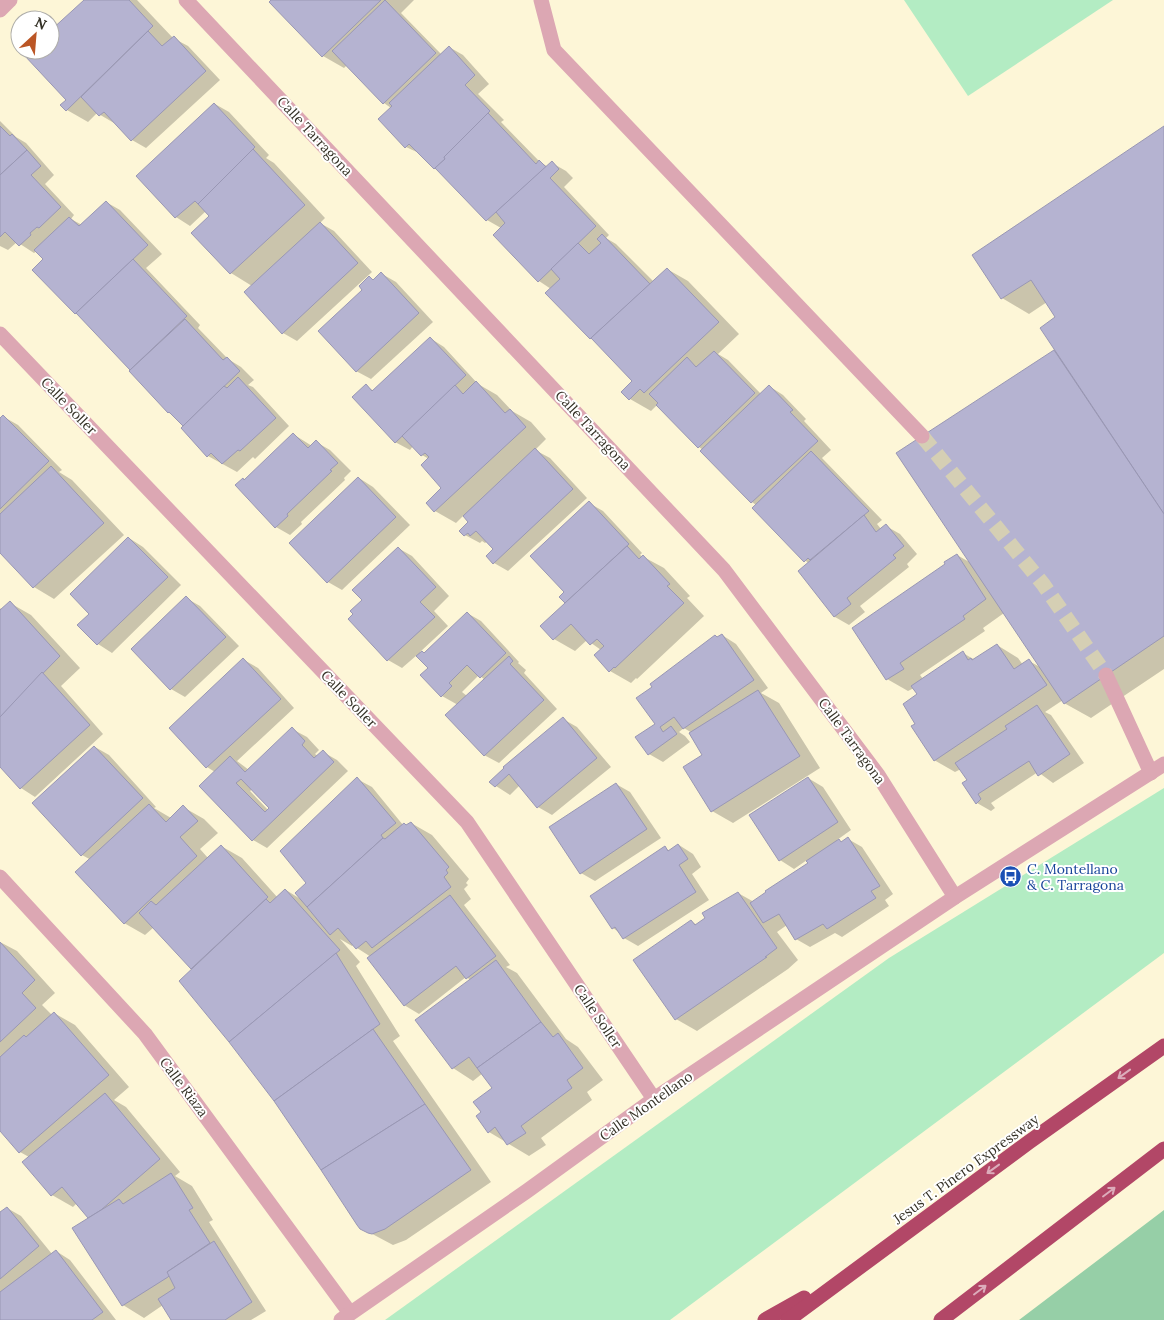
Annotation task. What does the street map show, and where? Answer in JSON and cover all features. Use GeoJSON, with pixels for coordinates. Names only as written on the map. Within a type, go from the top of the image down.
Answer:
{"type":"FeatureCollection","features":[{"type":"Feature","properties":{"kind":"highway","name":"Jesus T. Pinero Expressway"},"geometry":{"type":"LineString","coordinates":[[788,1320],[1164,1046]]}},
{"type":"Feature","properties":{"kind":"highway"},"geometry":{"type":"LineString","coordinates":[[941,1320],[1164,1150]]}},
{"type":"Feature","properties":{"kind":"highway"},"geometry":{"type":"LineString","coordinates":[[765,1320],[866,1263]]}},
{"type":"Feature","properties":{"kind":"street"},"geometry":{"type":"LineString","coordinates":[[0,10],[10,0]]}},
{"type":"Feature","properties":{"kind":"street","name":"Calle Tarragona"},"geometry":{"type":"LineString","coordinates":[[186,0],[724,570],[878,775],[955,897]]}},
{"type":"Feature","properties":{"kind":"street"},"geometry":{"type":"LineString","coordinates":[[540,0],[554,50],[907,418],[922,436]]}},
{"type":"Feature","properties":{"kind":"street","name":"Calle Soller"},"geometry":{"type":"LineString","coordinates":[[0,334],[468,822],[654,1099]]}},
{"type":"Feature","properties":{"kind":"street"},"geometry":{"type":"LineString","coordinates":[[1106,675],[1151,774]]}},
{"type":"Feature","properties":{"kind":"street","name":"Calle Montellano"},"geometry":{"type":"LineString","coordinates":[[346,1317],[527,1191],[654,1099],[955,897],[1164,764]]}},
{"type":"Feature","properties":{"kind":"street","name":"Calle Riaza"},"geometry":{"type":"LineString","coordinates":[[0,877],[145,1034],[346,1317]]}},
{"type":"Feature","properties":{"kind":"green space"},"geometry":{"type":"Polygon","coordinates":[[[904,0],[1113,0],[968,96],[904,0]]]}},
{"type":"Feature","properties":{"kind":"green space"},"geometry":{"type":"Polygon","coordinates":[[[1164,788],[1164,953],[670,1320],[385,1320],[889,958],[1164,788]]]}},
{"type":"Feature","properties":{"kind":"green space"},"geometry":{"type":"Polygon","coordinates":[[[1164,1210],[1164,1320],[1019,1320],[1164,1210]]]}},
{"type":"Feature","properties":{"kind":"building"},"geometry":{"type":"Polygon","coordinates":[[[84,0],[129,0],[153,26],[66,111],[60,105],[66,100],[29,60],[60,60],[60,22],[84,0]]]}},
{"type":"Feature","properties":{"kind":"building"},"geometry":{"type":"Polygon","coordinates":[[[271,0],[381,0],[322,57],[269,2],[271,0]]]}},
{"type":"Feature","properties":{"kind":"building"},"geometry":{"type":"Polygon","coordinates":[[[385,0],[436,53],[383,104],[332,51],[385,0]]]}},
{"type":"Feature","properties":{"kind":"building"},"geometry":{"type":"Polygon","coordinates":[[[148,31],[162,46],[174,36],[206,71],[131,141],[104,112],[99,116],[81,97],[148,31]]]}},
{"type":"Feature","properties":{"kind":"building"},"geometry":{"type":"Polygon","coordinates":[[[449,46],[475,75],[465,85],[490,111],[434,169],[409,144],[405,148],[378,119],[392,106],[389,103],[449,46]]]}},
{"type":"Feature","properties":{"kind":"building"},"geometry":{"type":"Polygon","coordinates":[[[214,103],[255,147],[198,204],[195,201],[175,218],[136,176],[214,103]]]}},
{"type":"Feature","properties":{"kind":"building"},"geometry":{"type":"Polygon","coordinates":[[[488,113],[536,164],[539,160],[546,167],[486,221],[435,168],[488,113]]]}},
{"type":"Feature","properties":{"kind":"building"},"geometry":{"type":"Polygon","coordinates":[[[0,126],[10,136],[12,134],[27,150],[0,175],[0,126]]]}},
{"type":"Feature","properties":{"kind":"building"},"geometry":{"type":"Polygon","coordinates":[[[1164,126],[1164,514],[1040,328],[1055,317],[1031,280],[1001,299],[972,255],[1164,126]]]}},
{"type":"Feature","properties":{"kind":"building"},"geometry":{"type":"Polygon","coordinates":[[[253,149],[305,205],[230,274],[191,233],[209,216],[198,204],[253,149]]]}},
{"type":"Feature","properties":{"kind":"building"},"geometry":{"type":"Polygon","coordinates":[[[27,150],[41,166],[31,175],[61,207],[39,228],[37,227],[30,233],[31,235],[19,246],[5,232],[0,237],[0,175],[27,150]]]}},
{"type":"Feature","properties":{"kind":"building"},"geometry":{"type":"Polygon","coordinates":[[[552,161],[559,169],[550,178],[596,226],[538,282],[493,235],[505,223],[496,212],[552,161]]]}},
{"type":"Feature","properties":{"kind":"building"},"geometry":{"type":"Polygon","coordinates":[[[106,201],[148,245],[75,314],[32,270],[43,259],[34,250],[69,217],[79,226],[106,201]]]}},
{"type":"Feature","properties":{"kind":"building"},"geometry":{"type":"Polygon","coordinates":[[[320,222],[358,263],[282,334],[244,292],[320,222]]]}},
{"type":"Feature","properties":{"kind":"building"},"geometry":{"type":"Polygon","coordinates":[[[602,234],[650,284],[590,339],[545,293],[560,279],[551,269],[578,243],[589,254],[601,243],[597,239],[602,234]]]}},
{"type":"Feature","properties":{"kind":"building"},"geometry":{"type":"Polygon","coordinates":[[[133,259],[187,316],[130,370],[76,313],[133,259]]]}},
{"type":"Feature","properties":{"kind":"building"},"geometry":{"type":"Polygon","coordinates":[[[667,268],[719,322],[644,393],[640,389],[629,400],[621,392],[632,381],[591,338],[667,268]]]}},
{"type":"Feature","properties":{"kind":"building"},"geometry":{"type":"Polygon","coordinates":[[[381,272],[419,313],[356,372],[318,331],[362,290],[359,286],[369,276],[373,280],[381,272]]]}},
{"type":"Feature","properties":{"kind":"building"},"geometry":{"type":"Polygon","coordinates":[[[185,319],[223,360],[227,357],[240,371],[183,426],[168,413],[129,371],[185,319]]]}},
{"type":"Feature","properties":{"kind":"building"},"geometry":{"type":"Polygon","coordinates":[[[430,337],[466,375],[395,443],[352,397],[366,384],[372,391],[430,337]]]}},
{"type":"Feature","properties":{"kind":"building"},"geometry":{"type":"Polygon","coordinates":[[[1054,350],[1164,514],[1164,636],[1064,704],[896,453],[1054,350]]]}},
{"type":"Feature","properties":{"kind":"building"},"geometry":{"type":"Polygon","coordinates":[[[714,351],[755,393],[698,448],[656,405],[658,403],[649,394],[687,357],[696,367],[714,351]]]}},
{"type":"Feature","properties":{"kind":"building"},"geometry":{"type":"Polygon","coordinates":[[[238,377],[276,418],[240,451],[238,450],[222,464],[211,453],[207,457],[181,428],[224,386],[227,388],[238,377]]]}},
{"type":"Feature","properties":{"kind":"building"},"geometry":{"type":"Polygon","coordinates":[[[476,381],[505,413],[510,409],[526,427],[434,512],[426,503],[441,488],[421,465],[429,457],[425,453],[421,456],[402,436],[455,385],[463,394],[476,381]]]}},
{"type":"Feature","properties":{"kind":"building"},"geometry":{"type":"Polygon","coordinates":[[[769,385],[793,410],[790,412],[818,441],[751,503],[700,451],[769,385]]]}},
{"type":"Feature","properties":{"kind":"building"},"geometry":{"type":"Polygon","coordinates":[[[3,415],[49,461],[0,509],[0,418],[3,415]]]}},
{"type":"Feature","properties":{"kind":"building"},"geometry":{"type":"Polygon","coordinates":[[[293,433],[308,448],[316,440],[338,463],[275,528],[235,485],[243,478],[244,480],[293,433]]]}},
{"type":"Feature","properties":{"kind":"building"},"geometry":{"type":"Polygon","coordinates":[[[535,448],[573,489],[493,564],[486,556],[493,549],[476,531],[470,536],[468,533],[464,536],[459,531],[468,522],[463,516],[535,448]]]}},
{"type":"Feature","properties":{"kind":"building"},"geometry":{"type":"Polygon","coordinates":[[[811,451],[869,511],[810,560],[808,558],[804,562],[752,508],[811,451]]]}},
{"type":"Feature","properties":{"kind":"building"},"geometry":{"type":"Polygon","coordinates":[[[51,466],[104,523],[33,588],[0,553],[0,514],[51,466]]]}},
{"type":"Feature","properties":{"kind":"building"},"geometry":{"type":"Polygon","coordinates":[[[358,477],[396,517],[327,583],[289,543],[358,477]]]}},
{"type":"Feature","properties":{"kind":"building"},"geometry":{"type":"Polygon","coordinates":[[[589,501],[629,544],[565,603],[559,597],[564,592],[530,556],[589,501]]]}},
{"type":"Feature","properties":{"kind":"building"},"geometry":{"type":"Polygon","coordinates":[[[864,515],[876,532],[886,524],[904,546],[893,555],[896,558],[847,598],[851,604],[834,617],[798,571],[864,515]]]}},
{"type":"Feature","properties":{"kind":"building"},"geometry":{"type":"Polygon","coordinates":[[[128,537],[168,577],[97,645],[77,625],[89,614],[70,594],[128,537]]]}},
{"type":"Feature","properties":{"kind":"building"},"geometry":{"type":"Polygon","coordinates":[[[627,546],[639,559],[643,555],[670,584],[667,586],[684,603],[609,672],[594,655],[604,646],[597,639],[590,645],[571,624],[553,640],[540,626],[627,546]]]}},
{"type":"Feature","properties":{"kind":"building"},"geometry":{"type":"Polygon","coordinates":[[[398,547],[436,587],[420,602],[435,617],[387,661],[348,619],[353,614],[350,611],[362,600],[352,590],[398,547]]]}},
{"type":"Feature","properties":{"kind":"building"},"geometry":{"type":"Polygon","coordinates":[[[957,554],[986,599],[963,616],[965,619],[900,663],[904,669],[886,680],[852,628],[957,554]]]}},
{"type":"Feature","properties":{"kind":"building"},"geometry":{"type":"Polygon","coordinates":[[[186,596],[226,637],[170,690],[131,649],[186,596]]]}},
{"type":"Feature","properties":{"kind":"building"},"geometry":{"type":"Polygon","coordinates":[[[10,601],[60,656],[0,717],[0,610],[10,601]]]}},
{"type":"Feature","properties":{"kind":"building"},"geometry":{"type":"Polygon","coordinates":[[[467,612],[506,653],[480,678],[467,665],[449,683],[452,686],[441,697],[420,675],[428,668],[416,656],[422,651],[424,653],[467,612]]]}},
{"type":"Feature","properties":{"kind":"building"},"geometry":{"type":"Polygon","coordinates":[[[722,634],[754,680],[683,729],[674,717],[660,727],[663,732],[671,726],[677,734],[648,755],[635,737],[655,724],[636,698],[652,687],[650,684],[715,635],[717,637],[722,634]]]}},
{"type":"Feature","properties":{"kind":"building"},"geometry":{"type":"Polygon","coordinates":[[[997,644],[1014,669],[1029,659],[1047,685],[934,761],[911,726],[915,724],[903,704],[917,694],[911,686],[963,651],[968,660],[971,658],[972,660],[997,644]]]}},
{"type":"Feature","properties":{"kind":"building"},"geometry":{"type":"Polygon","coordinates":[[[509,656],[513,661],[510,664],[544,700],[484,756],[445,715],[509,656]]]}},
{"type":"Feature","properties":{"kind":"building"},"geometry":{"type":"Polygon","coordinates":[[[243,658],[281,699],[206,768],[169,728],[243,658]]]}},
{"type":"Feature","properties":{"kind":"building"},"geometry":{"type":"Polygon","coordinates":[[[42,672],[90,725],[20,789],[0,767],[0,717],[42,672]]]}},
{"type":"Feature","properties":{"kind":"building"},"geometry":{"type":"Polygon","coordinates":[[[758,690],[800,756],[711,812],[683,767],[702,755],[689,733],[758,690]]]}},
{"type":"Feature","properties":{"kind":"building"},"geometry":{"type":"Polygon","coordinates":[[[1037,705],[1070,754],[1038,776],[1029,761],[978,794],[981,799],[976,804],[962,783],[967,780],[955,763],[1007,729],[1005,726],[1037,705]]]}},
{"type":"Feature","properties":{"kind":"building"},"geometry":{"type":"Polygon","coordinates":[[[563,717],[597,758],[537,808],[509,774],[495,787],[489,782],[503,767],[563,717]]]}},
{"type":"Feature","properties":{"kind":"building"},"geometry":{"type":"Polygon","coordinates":[[[292,727],[305,741],[302,745],[314,758],[323,750],[334,762],[252,841],[199,786],[230,756],[245,772],[292,727]],[[241,779],[236,783],[265,812],[269,808],[241,779]]]}},
{"type":"Feature","properties":{"kind":"building"},"geometry":{"type":"Polygon","coordinates":[[[94,746],[143,798],[81,856],[32,803],[94,746]]]}},
{"type":"Feature","properties":{"kind":"building"},"geometry":{"type":"Polygon","coordinates":[[[357,777],[396,823],[381,835],[383,838],[307,907],[295,893],[306,883],[280,851],[357,777]]]}},
{"type":"Feature","properties":{"kind":"building"},"geometry":{"type":"Polygon","coordinates":[[[808,777],[838,822],[779,861],[749,815],[808,777]]]}},
{"type":"Feature","properties":{"kind":"building"},"geometry":{"type":"Polygon","coordinates":[[[616,783],[647,829],[580,874],[549,827],[616,783]]]}},
{"type":"Feature","properties":{"kind":"building"},"geometry":{"type":"Polygon","coordinates":[[[149,804],[166,822],[183,805],[198,821],[180,837],[197,856],[124,924],[75,872],[149,804]]]}},
{"type":"Feature","properties":{"kind":"building"},"geometry":{"type":"Polygon","coordinates":[[[411,822],[449,867],[446,870],[448,873],[444,877],[451,887],[372,948],[366,941],[356,949],[338,928],[330,935],[307,907],[383,838],[385,839],[404,823],[406,825],[411,822]]]}},
{"type":"Feature","properties":{"kind":"building"},"geometry":{"type":"Polygon","coordinates":[[[848,837],[880,886],[871,891],[876,898],[827,929],[823,924],[795,940],[779,914],[763,923],[750,903],[808,863],[806,861],[839,839],[841,842],[848,837]]]}},
{"type":"Feature","properties":{"kind":"building"},"geometry":{"type":"Polygon","coordinates":[[[678,844],[688,859],[679,865],[696,892],[623,939],[615,927],[612,929],[590,896],[665,846],[668,851],[678,844]]]}},
{"type":"Feature","properties":{"kind":"building"},"geometry":{"type":"Polygon","coordinates":[[[221,845],[268,897],[191,969],[139,913],[151,901],[156,905],[221,845]]]}},
{"type":"Feature","properties":{"kind":"building"},"geometry":{"type":"Polygon","coordinates":[[[285,889],[340,950],[229,1042],[179,981],[266,899],[270,903],[285,889]]]}},
{"type":"Feature","properties":{"kind":"building"},"geometry":{"type":"Polygon","coordinates":[[[738,892],[777,948],[765,957],[767,957],[675,1020],[633,960],[691,920],[695,925],[705,918],[702,913],[738,892]]]}},
{"type":"Feature","properties":{"kind":"building"},"geometry":{"type":"Polygon","coordinates":[[[450,895],[496,956],[466,979],[456,966],[404,1006],[367,958],[450,895]]]}},
{"type":"Feature","properties":{"kind":"building"},"geometry":{"type":"Polygon","coordinates":[[[0,942],[35,980],[22,993],[36,1008],[0,1042],[0,942]]]}},
{"type":"Feature","properties":{"kind":"building"},"geometry":{"type":"Polygon","coordinates":[[[336,953],[380,1024],[274,1101],[229,1042],[336,953]]]}},
{"type":"Feature","properties":{"kind":"building"},"geometry":{"type":"Polygon","coordinates":[[[496,960],[541,1022],[477,1068],[469,1057],[452,1069],[415,1020],[496,960]]]}},
{"type":"Feature","properties":{"kind":"building"},"geometry":{"type":"Polygon","coordinates":[[[54,1012],[109,1075],[19,1153],[0,1131],[0,1057],[24,1035],[26,1037],[54,1012]]]}},
{"type":"Feature","properties":{"kind":"building"},"geometry":{"type":"Polygon","coordinates":[[[541,1022],[553,1037],[558,1033],[583,1068],[567,1080],[572,1088],[521,1126],[526,1133],[507,1145],[495,1127],[488,1133],[476,1116],[481,1112],[473,1102],[492,1088],[477,1068],[541,1022]]]}},
{"type":"Feature","properties":{"kind":"building"},"geometry":{"type":"Polygon","coordinates":[[[373,1029],[425,1104],[321,1170],[274,1101],[373,1029]]]}},
{"type":"Feature","properties":{"kind":"building"},"geometry":{"type":"Polygon","coordinates":[[[105,1093],[160,1159],[101,1210],[88,1218],[62,1187],[51,1196],[22,1162],[105,1093]]]}},
{"type":"Feature","properties":{"kind":"building"},"geometry":{"type":"Polygon","coordinates":[[[425,1104],[471,1170],[385,1229],[372,1234],[368,1233],[357,1225],[321,1170],[425,1104]]]}},
{"type":"Feature","properties":{"kind":"building"},"geometry":{"type":"Polygon","coordinates":[[[171,1173],[193,1208],[189,1210],[210,1243],[167,1272],[170,1275],[168,1277],[122,1306],[72,1228],[119,1199],[123,1204],[171,1173]]]}},
{"type":"Feature","properties":{"kind":"building"},"geometry":{"type":"Polygon","coordinates":[[[7,1207],[39,1246],[0,1279],[0,1212],[7,1207]]]}},
{"type":"Feature","properties":{"kind":"building"},"geometry":{"type":"Polygon","coordinates":[[[214,1241],[252,1302],[225,1320],[171,1320],[158,1299],[175,1288],[167,1272],[214,1241]]]}},
{"type":"Feature","properties":{"kind":"building"},"geometry":{"type":"Polygon","coordinates":[[[56,1250],[103,1312],[92,1320],[0,1320],[0,1292],[56,1250]]]}},
{"type":"Feature","properties":{"kind":"tunnel"},"geometry":{"type":"LineString","coordinates":[[922,436],[1043,584],[1106,675]]}},
{"type":"Feature","properties":{"kind":"place","name":"C. Montellano & C. Tarragona"},"geometry":{"type":"Point","coordinates":[1011,877]}}]}
